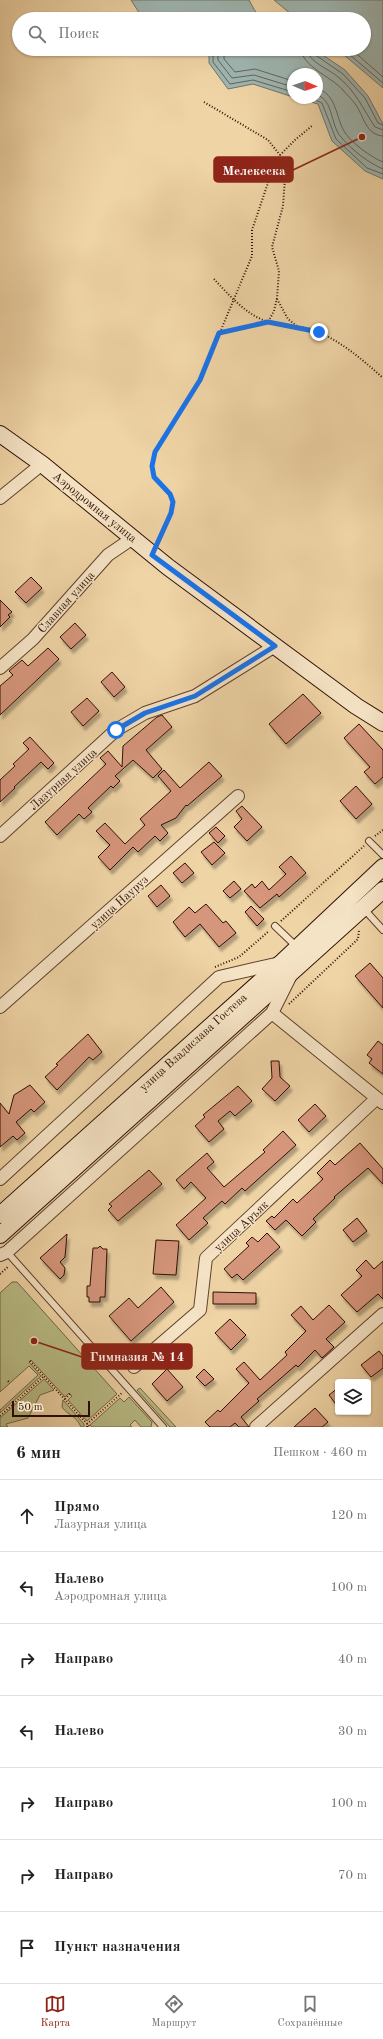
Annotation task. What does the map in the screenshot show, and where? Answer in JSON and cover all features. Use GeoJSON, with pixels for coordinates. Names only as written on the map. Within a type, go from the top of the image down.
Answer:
{"type":"FeatureCollection","features":[{"type":"Feature","properties":{"kind":"main road","name":"Аэродромная улица"},"geometry":{"type":"LineString","coordinates":[[0,434],[42,464],[152,555],[356,706],[383,723]]}},
{"type":"Feature","properties":{"kind":"main road","name":"улица Владислава Гостева"},"geometry":{"type":"LineString","coordinates":[[0,1235],[287,967],[297,948],[383,867]]}},
{"type":"Feature","properties":{"kind":"main road","name":"улица Владислава Гостева"},"geometry":{"type":"LineString","coordinates":[[0,1215],[287,967],[363,908],[383,890]]}},
{"type":"Feature","properties":{"kind":"street"},"geometry":{"type":"LineString","coordinates":[[0,498],[42,464]]}},
{"type":"Feature","properties":{"kind":"street","name":"Славная улица"},"geometry":{"type":"LineString","coordinates":[[0,668],[33,639],[108,555],[133,538]]}},
{"type":"Feature","properties":{"kind":"street","name":"Лазурная улица"},"geometry":{"type":"LineString","coordinates":[[0,836],[116,730],[145,713],[195,696],[275,646]]}},
{"type":"Feature","properties":{"kind":"street","name":"улица Науруз"},"geometry":{"type":"LineString","coordinates":[[0,1007],[238,796]]}},
{"type":"Feature","properties":{"kind":"street"},"geometry":{"type":"LineString","coordinates":[[0,1179],[219,977],[287,967],[277,1016],[3,1253]]}},
{"type":"Feature","properties":{"kind":"street"},"geometry":{"type":"LineString","coordinates":[[277,1016],[380,1100]]}},
{"type":"Feature","properties":{"kind":"street","name":"улица Аръяк"},"geometry":{"type":"LineString","coordinates":[[134,1367],[200,1310],[206,1258],[380,1100]]}},
{"type":"Feature","properties":{"kind":"street"},"geometry":{"type":"LineString","coordinates":[[256,1427],[383,1314]]}},
{"type":"Feature","properties":{"kind":"lane"},"geometry":{"type":"LineString","coordinates":[[369,841],[383,855]]}},
{"type":"Feature","properties":{"kind":"lane"},"geometry":{"type":"LineString","coordinates":[[363,908],[383,930]]}},
{"type":"Feature","properties":{"kind":"lane"},"geometry":{"type":"LineString","coordinates":[[275,926],[297,948]]}},
{"type":"Feature","properties":{"kind":"lane"},"geometry":{"type":"LineString","coordinates":[[3,1253],[163,1427]]}},
{"type":"Feature","properties":{"kind":"path"},"geometry":{"type":"LineString","coordinates":[[204,102],[268,140],[280,155],[285,178],[283,206],[272,247],[279,271],[277,298],[274,311],[268,322],[219,333]]}},
{"type":"Feature","properties":{"kind":"path"},"geometry":{"type":"LineString","coordinates":[[152,555],[171,513],[173,502],[170,494],[154,477],[152,466],[155,452],[200,380],[252,256],[252,230],[271,174],[280,155],[313,125]]}},
{"type":"Feature","properties":{"kind":"path"},"geometry":{"type":"LineString","coordinates":[[214,279],[233,299],[248,311],[268,322],[319,332],[355,353],[383,378]]}},
{"type":"Feature","properties":{"kind":"path"},"geometry":{"type":"LineString","coordinates":[[277,298],[288,319],[298,327]]}},
{"type":"Feature","properties":{"kind":"path"},"geometry":{"type":"LineString","coordinates":[[277,1016],[358,939],[359,930]]}},
{"type":"Feature","properties":{"kind":"path"},"geometry":{"type":"LineString","coordinates":[[30,1361],[88,1426],[118,1396]]}},
{"type":"Feature","properties":{"kind":"path"},"geometry":{"type":"LineString","coordinates":[[0,1416],[44,1376]]}},
{"type":"Feature","properties":{"kind":"path"},"geometry":{"type":"LineString","coordinates":[[28,1384],[31,1388]]}},
{"type":"Feature","properties":{"kind":"path"},"geometry":{"type":"LineString","coordinates":[[65,1399],[70,1394]]}},
{"type":"Feature","properties":{"kind":"green space"},"geometry":{"type":"Polygon","coordinates":[[[12,1282],[17,1282],[117,1394],[87,1421],[68,1400],[72,1396],[69,1393],[65,1397],[31,1360],[29,1362],[41,1376],[0,1413],[0,1410],[38,1375],[29,1366],[0,1392],[0,1293],[12,1282]]]}},
{"type":"Feature","properties":{"kind":"green space"},"geometry":{"type":"Polygon","coordinates":[[[44,1379],[54,1390],[40,1395],[28,1418],[6,1424],[8,1427],[0,1427],[0,1418],[44,1379]]]}},
{"type":"Feature","properties":{"kind":"green space"},"geometry":{"type":"Polygon","coordinates":[[[140,1388],[176,1427],[170,1427],[137,1390],[140,1388]]]}},
{"type":"Feature","properties":{"kind":"green space"},"geometry":{"type":"Polygon","coordinates":[[[129,1397],[152,1422],[151,1427],[141,1427],[135,1420],[130,1425],[132,1427],[92,1427],[90,1425],[120,1398],[124,1402],[129,1397]]]}},
{"type":"Feature","properties":{"kind":"green space"},"geometry":{"type":"Polygon","coordinates":[[[63,1400],[84,1424],[84,1427],[81,1427],[77,1420],[62,1407],[63,1400]]]}},
{"type":"Feature","properties":{"kind":"water"},"geometry":{"type":"Polygon","coordinates":[[[131,0],[249,0],[256,12],[139,12],[131,0]]]}},
{"type":"Feature","properties":{"kind":"water"},"geometry":{"type":"Polygon","coordinates":[[[274,0],[383,0],[383,88],[345,56],[371,56],[371,12],[289,12],[274,0]]]}},
{"type":"Feature","properties":{"kind":"water"},"geometry":{"type":"Polygon","coordinates":[[[209,56],[324,56],[345,70],[368,96],[383,124],[383,179],[365,171],[332,141],[318,104],[323,104],[323,68],[287,68],[287,95],[253,84],[228,89],[209,63],[209,56]]]}},
{"type":"Feature","properties":{"kind":"building"},"geometry":{"type":"Polygon","coordinates":[[[31,577],[42,588],[26,603],[15,592],[31,577]]]}},
{"type":"Feature","properties":{"kind":"building"},"geometry":{"type":"Polygon","coordinates":[[[0,600],[12,612],[8,615],[10,617],[0,627],[0,600]]]}},
{"type":"Feature","properties":{"kind":"building"},"geometry":{"type":"Polygon","coordinates":[[[75,623],[86,635],[71,649],[60,637],[75,623]]]}},
{"type":"Feature","properties":{"kind":"building"},"geometry":{"type":"Polygon","coordinates":[[[48,648],[59,659],[0,715],[0,686],[13,675],[9,671],[22,660],[28,666],[48,648]]]}},
{"type":"Feature","properties":{"kind":"building"},"geometry":{"type":"Polygon","coordinates":[[[112,672],[125,687],[114,697],[101,682],[112,672]]]}},
{"type":"Feature","properties":{"kind":"building"},"geometry":{"type":"Polygon","coordinates":[[[303,694],[321,713],[286,744],[269,724],[303,694]]]}},
{"type":"Feature","properties":{"kind":"building"},"geometry":{"type":"Polygon","coordinates":[[[87,698],[99,711],[83,726],[71,712],[87,698]]]}},
{"type":"Feature","properties":{"kind":"building"},"geometry":{"type":"Polygon","coordinates":[[[162,715],[172,727],[146,750],[162,769],[153,778],[133,760],[115,776],[120,781],[113,788],[111,786],[88,808],[92,812],[84,819],[79,814],[57,835],[45,822],[106,764],[100,758],[108,751],[122,767],[123,746],[157,717],[162,715]]]}},
{"type":"Feature","properties":{"kind":"building"},"geometry":{"type":"Polygon","coordinates":[[[359,724],[383,750],[383,777],[375,784],[364,772],[370,767],[344,738],[359,724]]]}},
{"type":"Feature","properties":{"kind":"building"},"geometry":{"type":"Polygon","coordinates":[[[30,737],[54,763],[48,769],[41,762],[0,802],[0,780],[15,766],[13,764],[29,749],[23,743],[30,737]]]}},
{"type":"Feature","properties":{"kind":"building"},"geometry":{"type":"Polygon","coordinates":[[[209,762],[222,776],[187,806],[186,805],[176,818],[161,825],[168,833],[160,841],[155,836],[138,852],[133,847],[110,870],[98,857],[110,845],[96,831],[105,823],[125,844],[145,825],[140,819],[171,791],[158,776],[164,770],[180,788],[209,762]]]}},
{"type":"Feature","properties":{"kind":"building"},"geometry":{"type":"Polygon","coordinates":[[[356,786],[372,804],[356,819],[340,801],[356,786]]]}},
{"type":"Feature","properties":{"kind":"building"},"geometry":{"type":"Polygon","coordinates":[[[242,806],[262,827],[247,841],[234,827],[242,819],[236,811],[242,806]]]}},
{"type":"Feature","properties":{"kind":"building"},"geometry":{"type":"Polygon","coordinates":[[[216,827],[225,836],[218,843],[209,833],[216,827]]]}},
{"type":"Feature","properties":{"kind":"building"},"geometry":{"type":"Polygon","coordinates":[[[214,842],[225,853],[212,865],[201,852],[214,842]]]}},
{"type":"Feature","properties":{"kind":"building"},"geometry":{"type":"Polygon","coordinates":[[[291,856],[306,873],[279,897],[277,894],[260,908],[244,891],[252,884],[255,888],[262,881],[269,890],[286,874],[279,867],[291,856]]]}},
{"type":"Feature","properties":{"kind":"building"},"geometry":{"type":"Polygon","coordinates":[[[185,863],[194,873],[182,883],[173,873],[185,863]]]}},
{"type":"Feature","properties":{"kind":"building"},"geometry":{"type":"Polygon","coordinates":[[[234,881],[241,889],[230,898],[223,891],[234,881]]]}},
{"type":"Feature","properties":{"kind":"building"},"geometry":{"type":"Polygon","coordinates":[[[161,885],[170,896],[157,907],[148,896],[161,885]]]}},
{"type":"Feature","properties":{"kind":"building"},"geometry":{"type":"Polygon","coordinates":[[[206,904],[223,923],[226,921],[236,933],[219,947],[200,924],[185,937],[173,922],[189,907],[195,913],[206,904]]]}},
{"type":"Feature","properties":{"kind":"building"},"geometry":{"type":"Polygon","coordinates":[[[251,906],[264,919],[257,926],[245,912],[251,906]]]}},
{"type":"Feature","properties":{"kind":"building"},"geometry":{"type":"Polygon","coordinates":[[[370,963],[383,978],[383,1008],[355,976],[370,963]]]}},
{"type":"Feature","properties":{"kind":"building"},"geometry":{"type":"Polygon","coordinates":[[[88,1034],[102,1052],[93,1060],[89,1057],[57,1090],[45,1077],[58,1065],[56,1064],[88,1034]]]}},
{"type":"Feature","properties":{"kind":"building"},"geometry":{"type":"Polygon","coordinates":[[[378,1041],[383,1045],[383,1074],[369,1063],[372,1059],[367,1055],[378,1041]]]}},
{"type":"Feature","properties":{"kind":"building"},"geometry":{"type":"Polygon","coordinates":[[[271,1061],[279,1061],[280,1077],[290,1086],[275,1101],[262,1089],[272,1078],[271,1061]]]}},
{"type":"Feature","properties":{"kind":"building"},"geometry":{"type":"Polygon","coordinates":[[[30,1085],[45,1102],[34,1112],[31,1109],[16,1122],[25,1133],[17,1140],[13,1136],[0,1147],[0,1103],[9,1114],[14,1095],[30,1085]]]}},
{"type":"Feature","properties":{"kind":"building"},"geometry":{"type":"Polygon","coordinates":[[[238,1086],[252,1101],[235,1116],[230,1111],[218,1121],[224,1129],[209,1142],[195,1126],[205,1117],[203,1115],[238,1086]]]}},
{"type":"Feature","properties":{"kind":"building"},"geometry":{"type":"Polygon","coordinates":[[[315,1104],[326,1116],[309,1132],[298,1120],[315,1104]]]}},
{"type":"Feature","properties":{"kind":"building"},"geometry":{"type":"Polygon","coordinates":[[[283,1131],[296,1145],[245,1191],[242,1188],[225,1204],[222,1201],[203,1218],[208,1223],[189,1240],[176,1225],[206,1198],[191,1182],[184,1189],[176,1180],[207,1153],[214,1162],[207,1168],[224,1187],[265,1152],[263,1150],[283,1131]]]}},
{"type":"Feature","properties":{"kind":"building"},"geometry":{"type":"Polygon","coordinates":[[[360,1143],[383,1169],[383,1184],[368,1168],[334,1197],[335,1198],[313,1219],[316,1222],[302,1236],[286,1220],[275,1230],[266,1221],[272,1216],[274,1218],[293,1199],[297,1203],[323,1179],[317,1173],[330,1160],[335,1165],[360,1143]]]}},
{"type":"Feature","properties":{"kind":"building"},"geometry":{"type":"Polygon","coordinates":[[[149,1170],[162,1184],[118,1221],[108,1210],[112,1206],[109,1204],[149,1170]]]}},
{"type":"Feature","properties":{"kind":"building"},"geometry":{"type":"Polygon","coordinates":[[[357,1218],[367,1231],[353,1242],[343,1230],[357,1218]]]}},
{"type":"Feature","properties":{"kind":"building"},"geometry":{"type":"Polygon","coordinates":[[[267,1233],[280,1247],[243,1280],[237,1274],[232,1278],[224,1269],[249,1246],[246,1243],[252,1237],[258,1242],[267,1233]]]}},
{"type":"Feature","properties":{"kind":"building"},"geometry":{"type":"Polygon","coordinates":[[[67,1234],[65,1257],[60,1262],[65,1268],[64,1275],[60,1279],[40,1258],[67,1234]]]}},
{"type":"Feature","properties":{"kind":"building"},"geometry":{"type":"Polygon","coordinates":[[[156,1240],[179,1241],[176,1275],[153,1274],[156,1240]]]}},
{"type":"Feature","properties":{"kind":"building"},"geometry":{"type":"Polygon","coordinates":[[[100,1246],[103,1249],[107,1249],[105,1297],[100,1297],[100,1302],[89,1302],[89,1297],[87,1297],[87,1286],[90,1286],[93,1248],[98,1248],[100,1246]]]}},
{"type":"Feature","properties":{"kind":"building"},"geometry":{"type":"Polygon","coordinates":[[[366,1260],[374,1269],[383,1261],[383,1299],[378,1294],[357,1312],[341,1295],[362,1276],[356,1270],[366,1260]]]}},
{"type":"Feature","properties":{"kind":"building"},"geometry":{"type":"Polygon","coordinates":[[[161,1287],[174,1302],[131,1341],[109,1316],[129,1298],[138,1308],[161,1287]]]}},
{"type":"Feature","properties":{"kind":"building"},"geometry":{"type":"Polygon","coordinates":[[[213,1292],[256,1293],[256,1304],[213,1304],[213,1292]]]}},
{"type":"Feature","properties":{"kind":"building"},"geometry":{"type":"Polygon","coordinates":[[[329,1305],[345,1322],[326,1339],[334,1347],[322,1358],[315,1350],[298,1367],[296,1365],[257,1399],[259,1401],[241,1417],[249,1427],[239,1427],[235,1423],[230,1427],[210,1427],[205,1422],[218,1410],[220,1412],[249,1383],[236,1369],[244,1362],[260,1380],[287,1355],[285,1352],[306,1331],[291,1315],[301,1306],[313,1320],[329,1305]]]}},
{"type":"Feature","properties":{"kind":"building"},"geometry":{"type":"Polygon","coordinates":[[[230,1319],[246,1335],[231,1350],[215,1333],[230,1319]]]}},
{"type":"Feature","properties":{"kind":"building"},"geometry":{"type":"Polygon","coordinates":[[[379,1351],[383,1356],[383,1368],[371,1377],[361,1365],[379,1351]]]}},
{"type":"Feature","properties":{"kind":"building"},"geometry":{"type":"Polygon","coordinates":[[[167,1369],[183,1387],[167,1401],[152,1384],[167,1369]]]}},
{"type":"Feature","properties":{"kind":"building"},"geometry":{"type":"Polygon","coordinates":[[[204,1369],[214,1379],[205,1386],[196,1377],[204,1369]]]}},
{"type":"Feature","properties":{"kind":"building"},"geometry":{"type":"Polygon","coordinates":[[[335,1390],[335,1403],[329,1395],[335,1390]]]}},
{"type":"Feature","properties":{"kind":"building"},"geometry":{"type":"Polygon","coordinates":[[[315,1408],[328,1422],[322,1427],[294,1427],[315,1408]]]}},
{"type":"Feature","properties":{"kind":"place","name":"Мелекеска"},"geometry":{"type":"Point","coordinates":[362,137]}},
{"type":"Feature","properties":{"kind":"place","name":"Гимназия № 14"},"geometry":{"type":"Point","coordinates":[34,1341]}},
{"type":"Feature","properties":{"kind":"route"},"geometry":{"type":"LineString","coordinates":[[116,730],[145,713],[195,696],[275,646],[152,555],[171,513],[173,502],[170,494],[154,477],[152,466],[155,452],[200,380],[219,333],[268,322],[319,332]]}}]}
